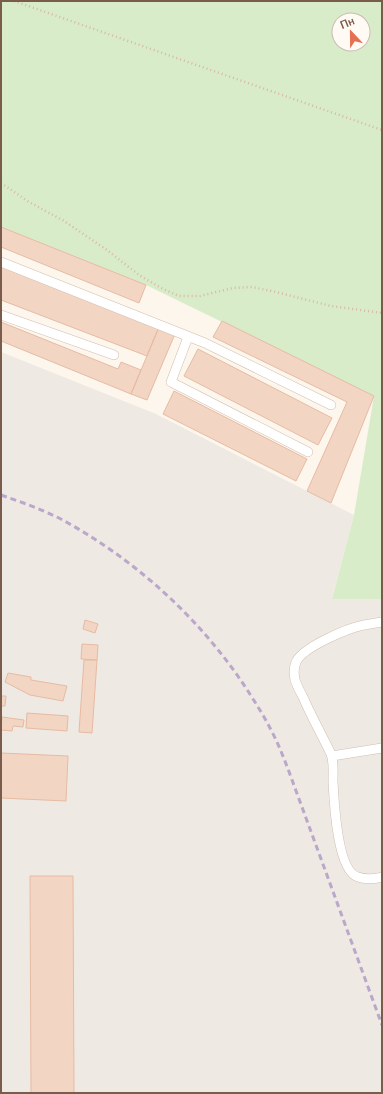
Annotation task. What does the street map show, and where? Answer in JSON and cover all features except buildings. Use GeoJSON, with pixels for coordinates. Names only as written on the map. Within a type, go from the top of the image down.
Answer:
{"type":"FeatureCollection","features":[{"type":"Feature","properties":{"kind":"lane"},"geometry":{"type":"LineString","coordinates":[[1,262],[205,343],[331,405]]}},
{"type":"Feature","properties":{"kind":"lane"},"geometry":{"type":"LineString","coordinates":[[1,314],[114,355]]}},
{"type":"Feature","properties":{"kind":"lane"},"geometry":{"type":"LineString","coordinates":[[188,337],[172,382],[308,452]]}},
{"type":"Feature","properties":{"kind":"lane"},"geometry":{"type":"LineString","coordinates":[[382,622],[363,625],[341,633],[306,651],[296,662],[295,670],[295,681],[332,756],[334,800],[339,841],[343,856],[349,870],[357,877],[373,879],[382,877]]}},
{"type":"Feature","properties":{"kind":"lane"},"geometry":{"type":"LineString","coordinates":[[332,756],[382,748]]}},
{"type":"Feature","properties":{"kind":"path"},"geometry":{"type":"LineString","coordinates":[[14,1],[382,130]]}},
{"type":"Feature","properties":{"kind":"path"},"geometry":{"type":"LineString","coordinates":[[1,183],[29,202],[64,221],[139,274],[163,289],[180,296],[200,296],[233,288],[252,288],[276,292],[331,306],[382,313]]}},
{"type":"Feature","properties":{"kind":"shaded area"},"geometry":{"type":"Polygon","coordinates":[[[1,352],[156,414],[354,515],[332,598],[382,599],[382,1093],[1,1093],[1,352]]]}},
{"type":"Feature","properties":{"kind":"green space"},"geometry":{"type":"Polygon","coordinates":[[[1,1],[382,1],[382,599],[332,599],[354,515],[374,396],[146,285],[1,227],[1,1]]]}},
{"type":"Feature","properties":{"kind":"railway"},"geometry":{"type":"LineString","coordinates":[[1,495],[68,523],[119,556],[144,575],[189,616],[209,639],[246,688],[276,740],[288,769],[382,1025]]}}]}
